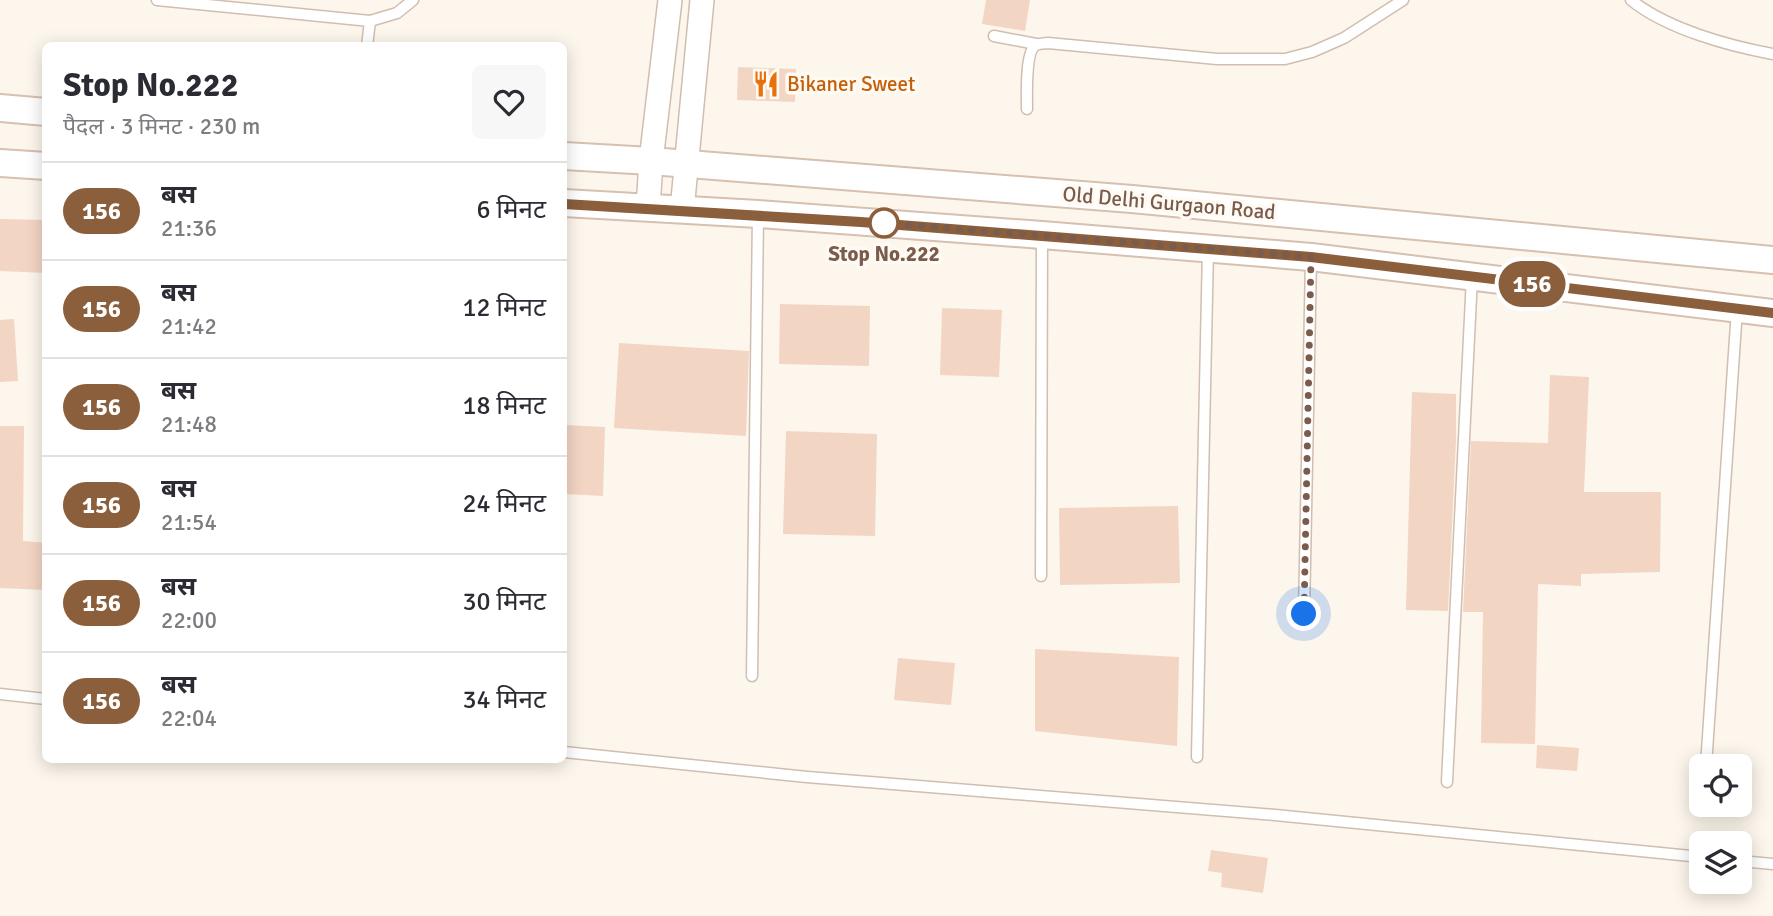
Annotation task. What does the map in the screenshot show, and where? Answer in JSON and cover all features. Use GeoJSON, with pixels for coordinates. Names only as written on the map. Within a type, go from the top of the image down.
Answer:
{"type":"FeatureCollection","features":[{"type":"Feature","properties":{"kind":"main road"},"geometry":{"type":"LineString","coordinates":[[0,108],[42,112]]}},
{"type":"Feature","properties":{"kind":"main road","name":"Old Delhi Gurgaon Road"},"geometry":{"type":"LineString","coordinates":[[567,156],[1132,199],[1773,260]]}},
{"type":"Feature","properties":{"kind":"main road"},"geometry":{"type":"LineString","coordinates":[[0,163],[42,166]]}},
{"type":"Feature","properties":{"kind":"main road","name":"Old Delhi Gurgaon Road"},"geometry":{"type":"LineString","coordinates":[[567,204],[758,214],[1311,257],[1773,313]]}},
{"type":"Feature","properties":{"kind":"street"},"geometry":{"type":"LineString","coordinates":[[648,208],[670,0]]}},
{"type":"Feature","properties":{"kind":"street"},"geometry":{"type":"LineString","coordinates":[[682,210],[702,0]]}},
{"type":"Feature","properties":{"kind":"lane"},"geometry":{"type":"LineString","coordinates":[[158,0],[370,21],[397,13],[414,0]]}},
{"type":"Feature","properties":{"kind":"lane"},"geometry":{"type":"LineString","coordinates":[[994,36],[1036,44],[1217,59],[1285,59],[1312,52],[1344,38],[1403,0]]}},
{"type":"Feature","properties":{"kind":"lane"},"geometry":{"type":"LineString","coordinates":[[1631,0],[1688,30],[1740,48],[1773,54]]}},
{"type":"Feature","properties":{"kind":"lane"},"geometry":{"type":"LineString","coordinates":[[367,42],[370,21]]}},
{"type":"Feature","properties":{"kind":"lane"},"geometry":{"type":"LineString","coordinates":[[1027,109],[1029,59],[1036,44]]}},
{"type":"Feature","properties":{"kind":"lane"},"geometry":{"type":"LineString","coordinates":[[751,677],[758,214]]}},
{"type":"Feature","properties":{"kind":"lane"},"geometry":{"type":"LineString","coordinates":[[1041,576],[1042,235]]}},
{"type":"Feature","properties":{"kind":"lane"},"geometry":{"type":"LineString","coordinates":[[1197,757],[1208,248]]}},
{"type":"Feature","properties":{"kind":"lane"},"geometry":{"type":"LineString","coordinates":[[1304,614],[1311,257]]}},
{"type":"Feature","properties":{"kind":"lane"},"geometry":{"type":"LineString","coordinates":[[1447,782],[1472,276]]}},
{"type":"Feature","properties":{"kind":"lane"},"geometry":{"type":"LineString","coordinates":[[1707,754],[1737,308]]}},
{"type":"Feature","properties":{"kind":"lane"},"geometry":{"type":"LineString","coordinates":[[0,694],[42,699]]}},
{"type":"Feature","properties":{"kind":"lane"},"geometry":{"type":"LineString","coordinates":[[567,752],[807,777],[1289,817],[1689,856]]}},
{"type":"Feature","properties":{"kind":"lane"},"geometry":{"type":"LineString","coordinates":[[1752,862],[1773,864]]}},
{"type":"Feature","properties":{"kind":"building"},"geometry":{"type":"Polygon","coordinates":[[[986,0],[1030,0],[1025,31],[982,24],[986,0]]]}},
{"type":"Feature","properties":{"kind":"building","name":"Bikaner Sweet"},"geometry":{"type":"Polygon","coordinates":[[[738,67],[796,69],[795,102],[737,100],[738,67]]]}},
{"type":"Feature","properties":{"kind":"building"},"geometry":{"type":"Polygon","coordinates":[[[0,219],[42,220],[42,273],[0,271],[0,219]]]}},
{"type":"Feature","properties":{"kind":"building"},"geometry":{"type":"Polygon","coordinates":[[[780,304],[870,306],[869,366],[779,364],[780,304]]]}},
{"type":"Feature","properties":{"kind":"building"},"geometry":{"type":"Polygon","coordinates":[[[942,308],[1002,310],[999,377],[940,375],[942,308]]]}},
{"type":"Feature","properties":{"kind":"building"},"geometry":{"type":"Polygon","coordinates":[[[14,319],[18,381],[0,382],[0,320],[14,319]]]}},
{"type":"Feature","properties":{"kind":"building"},"geometry":{"type":"Polygon","coordinates":[[[619,343],[749,351],[746,436],[614,428],[619,343]]]}},
{"type":"Feature","properties":{"kind":"building"},"geometry":{"type":"Polygon","coordinates":[[[1550,375],[1589,377],[1584,492],[1661,492],[1660,572],[1581,574],[1581,586],[1538,584],[1535,744],[1481,743],[1483,612],[1463,612],[1471,441],[1548,443],[1550,375]]]}},
{"type":"Feature","properties":{"kind":"building"},"geometry":{"type":"Polygon","coordinates":[[[1412,392],[1456,394],[1448,611],[1406,610],[1412,392]]]}},
{"type":"Feature","properties":{"kind":"building"},"geometry":{"type":"Polygon","coordinates":[[[567,425],[605,427],[603,496],[567,494],[567,425]]]}},
{"type":"Feature","properties":{"kind":"building"},"geometry":{"type":"Polygon","coordinates":[[[0,426],[24,426],[23,541],[42,543],[42,590],[0,588],[0,426]]]}},
{"type":"Feature","properties":{"kind":"building"},"geometry":{"type":"Polygon","coordinates":[[[786,431],[877,434],[875,536],[783,534],[786,431]]]}},
{"type":"Feature","properties":{"kind":"building"},"geometry":{"type":"Polygon","coordinates":[[[1178,506],[1180,583],[1060,585],[1059,508],[1178,506]]]}},
{"type":"Feature","properties":{"kind":"building"},"geometry":{"type":"Polygon","coordinates":[[[1035,649],[1179,657],[1177,746],[1035,731],[1035,649]]]}},
{"type":"Feature","properties":{"kind":"building"},"geometry":{"type":"Polygon","coordinates":[[[898,658],[955,663],[951,705],[894,700],[898,658]]]}},
{"type":"Feature","properties":{"kind":"building"},"geometry":{"type":"Polygon","coordinates":[[[1537,745],[1579,748],[1577,771],[1536,768],[1537,745]]]}},
{"type":"Feature","properties":{"kind":"building"},"geometry":{"type":"Polygon","coordinates":[[[1211,850],[1268,858],[1263,893],[1221,887],[1222,873],[1208,871],[1211,850]]]}},
{"type":"Feature","properties":{"kind":"bus line","name":"156"},"geometry":{"type":"LineString","coordinates":[[567,204],[861,222],[1311,257],[1773,313]]}},
{"type":"Feature","properties":{"kind":"place","name":"Bikaner Sweet"},"geometry":{"type":"Point","coordinates":[766,84]}},
{"type":"Feature","properties":{"kind":"place","name":"Stop No.222"},"geometry":{"type":"Point","coordinates":[884,223]}},
{"type":"Feature","properties":{"kind":"route"},"geometry":{"type":"LineString","coordinates":[[884,223],[1311,257],[1304,614]]}}]}
